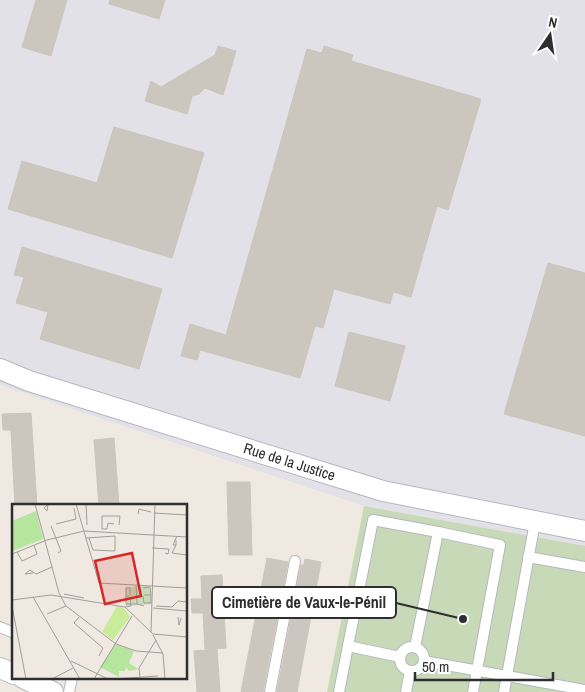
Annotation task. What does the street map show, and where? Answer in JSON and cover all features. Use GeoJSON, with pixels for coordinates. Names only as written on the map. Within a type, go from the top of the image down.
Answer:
{"type":"FeatureCollection","features":[{"type":"Feature","properties":{"kind":"street","name":"Rue de la Justice"},"geometry":{"type":"LineString","coordinates":[[0,368],[29,381],[383,491],[585,531]]}},
{"type":"Feature","properties":{"kind":"street"},"geometry":{"type":"LineString","coordinates":[[0,668],[12,673]]}},
{"type":"Feature","properties":{"kind":"street"},"geometry":{"type":"LineString","coordinates":[[26,680],[52,692]]}},
{"type":"Feature","properties":{"kind":"lane"},"geometry":{"type":"LineString","coordinates":[[339,692],[373,520],[500,545],[473,692]]}},
{"type":"Feature","properties":{"kind":"lane"},"geometry":{"type":"LineString","coordinates":[[504,692],[534,522]]}},
{"type":"Feature","properties":{"kind":"lane"},"geometry":{"type":"LineString","coordinates":[[415,647],[438,532]]}},
{"type":"Feature","properties":{"kind":"lane"},"geometry":{"type":"LineString","coordinates":[[528,557],[585,567]]}},
{"type":"Feature","properties":{"kind":"lane"},"geometry":{"type":"LineString","coordinates":[[270,692],[295,561]]}},
{"type":"Feature","properties":{"kind":"lane"},"geometry":{"type":"LineString","coordinates":[[0,627],[12,633]]}},
{"type":"Feature","properties":{"kind":"lane"},"geometry":{"type":"LineString","coordinates":[[348,646],[400,656]]}},
{"type":"Feature","properties":{"kind":"lane"},"geometry":{"type":"LineString","coordinates":[[415,647],[422,652],[424,661],[420,668],[410,671],[402,666],[400,656],[404,650],[415,647]]}},
{"type":"Feature","properties":{"kind":"lane"},"geometry":{"type":"LineString","coordinates":[[424,661],[585,690]]}},
{"type":"Feature","properties":{"kind":"lane"},"geometry":{"type":"LineString","coordinates":[[406,692],[410,671]]}},
{"type":"Feature","properties":{"kind":"shaded area"},"geometry":{"type":"Polygon","coordinates":[[[0,0],[585,0],[585,546],[364,506],[0,385],[0,0]]]}},
{"type":"Feature","properties":{"kind":"green space"},"geometry":{"type":"Polygon","coordinates":[[[364,506],[585,546],[585,692],[327,692],[364,506]]]}},
{"type":"Feature","properties":{"kind":"building"},"geometry":{"type":"Polygon","coordinates":[[[36,0],[67,0],[51,56],[22,47],[36,0]]]}},
{"type":"Feature","properties":{"kind":"building"},"geometry":{"type":"Polygon","coordinates":[[[110,0],[165,0],[159,19],[109,4],[110,0]]]}},
{"type":"Feature","properties":{"kind":"building"},"geometry":{"type":"Polygon","coordinates":[[[218,46],[236,51],[223,95],[205,88],[199,94],[192,96],[187,114],[145,101],[151,81],[161,87],[215,55],[218,46]]]}},
{"type":"Feature","properties":{"kind":"building"},"geometry":{"type":"Polygon","coordinates":[[[324,46],[353,55],[351,61],[481,99],[448,210],[437,206],[411,297],[393,292],[390,304],[334,289],[323,328],[315,326],[300,378],[200,350],[197,360],[181,356],[190,324],[226,335],[307,49],[322,53],[324,46]]]}},
{"type":"Feature","properties":{"kind":"building"},"geometry":{"type":"Polygon","coordinates":[[[114,127],[204,153],[172,258],[8,209],[22,161],[97,183],[114,127]]]}},
{"type":"Feature","properties":{"kind":"building"},"geometry":{"type":"Polygon","coordinates":[[[22,247],[162,289],[139,369],[40,339],[48,312],[16,303],[24,277],[14,275],[22,247]]]}},
{"type":"Feature","properties":{"kind":"building"},"geometry":{"type":"Polygon","coordinates":[[[548,263],[585,273],[585,436],[504,414],[548,263]]]}},
{"type":"Feature","properties":{"kind":"building"},"geometry":{"type":"Polygon","coordinates":[[[349,332],[405,346],[390,401],[335,386],[349,332]]]}},
{"type":"Feature","properties":{"kind":"building"},"geometry":{"type":"Polygon","coordinates":[[[31,413],[37,504],[15,504],[11,430],[3,430],[2,414],[31,413]]]}},
{"type":"Feature","properties":{"kind":"building"},"geometry":{"type":"Polygon","coordinates":[[[114,438],[119,504],[99,504],[94,440],[114,438]]]}},
{"type":"Feature","properties":{"kind":"building"},"geometry":{"type":"Polygon","coordinates":[[[227,482],[250,482],[252,555],[229,555],[227,482]]]}},
{"type":"Feature","properties":{"kind":"building"},"geometry":{"type":"Polygon","coordinates":[[[267,558],[288,562],[263,692],[241,692],[267,558]]]}},
{"type":"Feature","properties":{"kind":"building"},"geometry":{"type":"Polygon","coordinates":[[[305,559],[321,562],[297,692],[277,692],[301,565],[304,565],[305,559]]]}},
{"type":"Feature","properties":{"kind":"building"},"geometry":{"type":"Polygon","coordinates":[[[222,575],[226,648],[205,649],[203,613],[192,613],[191,599],[202,599],[201,576],[222,575]]]}},
{"type":"Feature","properties":{"kind":"building"},"geometry":{"type":"Polygon","coordinates":[[[217,649],[220,692],[197,692],[194,651],[217,649]]]}},
{"type":"Feature","properties":{"kind":"place","name":"Cimetière de Vaux-le-Pénil"},"geometry":{"type":"Point","coordinates":[463,619]}}]}
